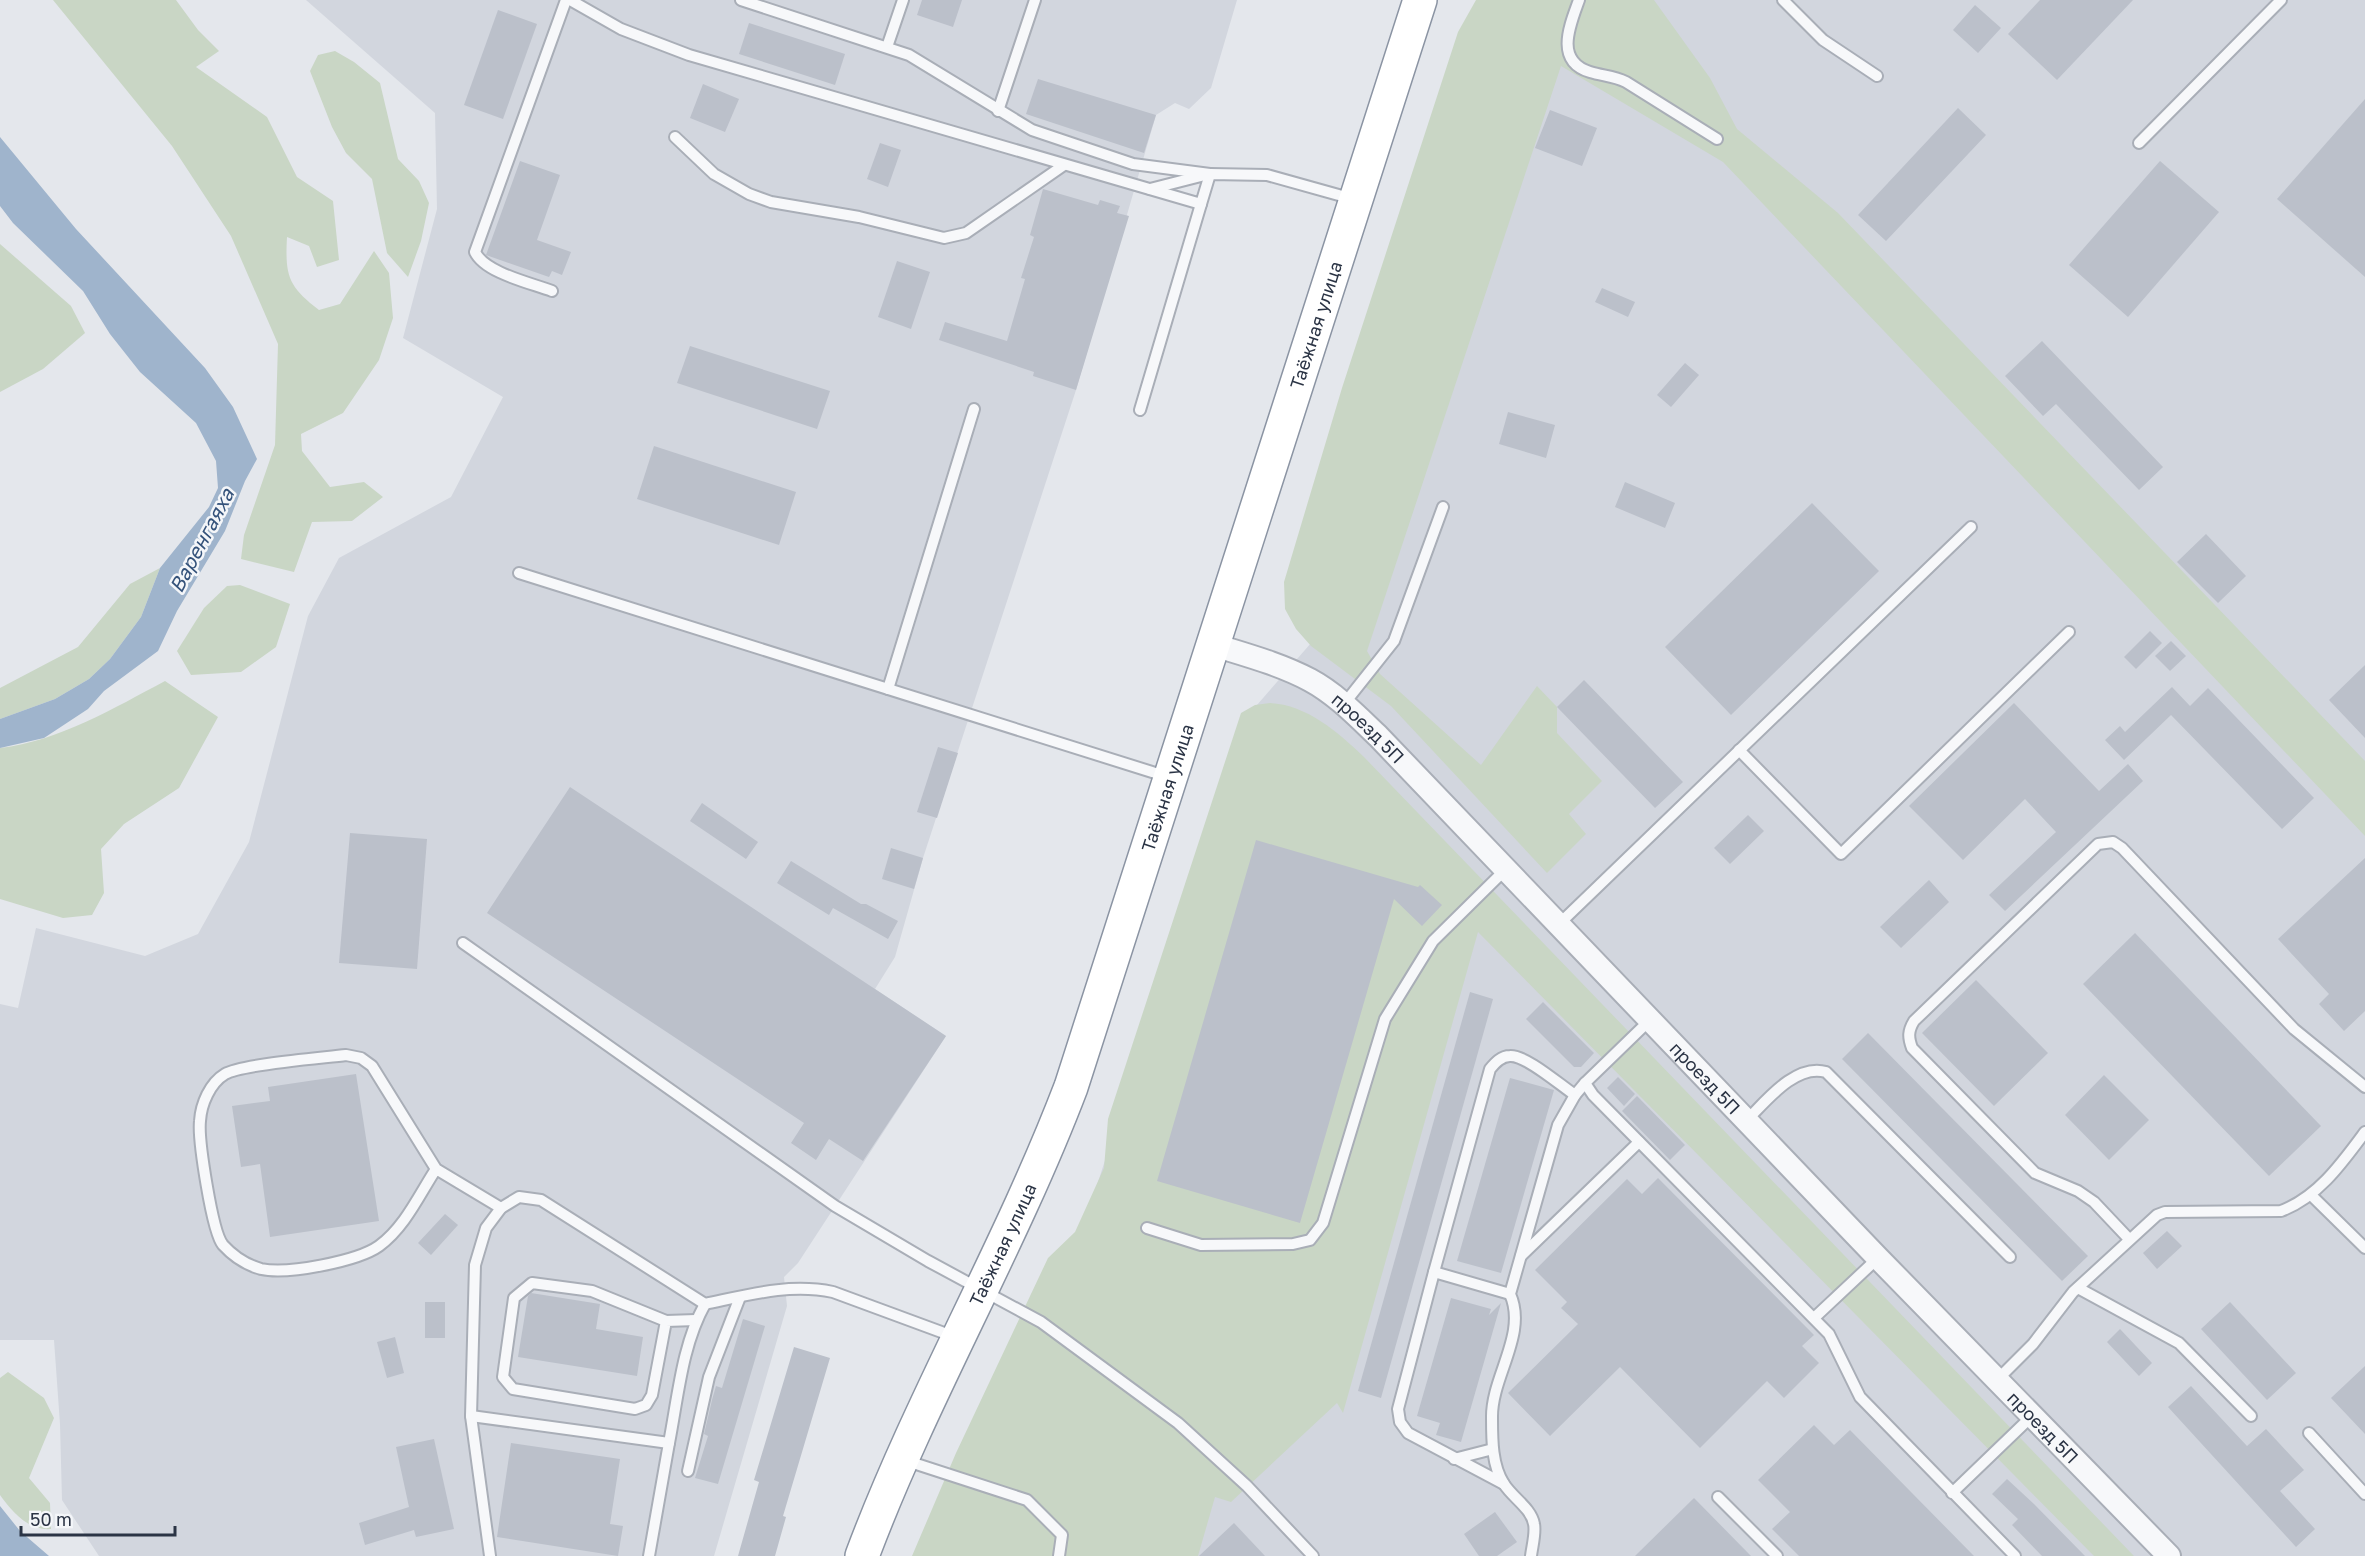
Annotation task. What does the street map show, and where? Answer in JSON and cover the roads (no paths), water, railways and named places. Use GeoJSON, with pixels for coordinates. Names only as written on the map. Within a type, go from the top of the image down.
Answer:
{"type":"FeatureCollection","features":[{"type":"Feature","properties":{"kind":"highway","name":"Таёжная улица"},"geometry":{"type":"LineString","coordinates":[[862,1556],[902,1459],[1033,1180],[1071,1087],[1420,0]]}},
{"type":"Feature","properties":{"kind":"street","name":"проезд 5П"},"geometry":{"type":"LineString","coordinates":[[1214,645],[1293,672],[1322,687],[1344,704],[2169,1556]]}},
{"type":"Feature","properties":{"kind":"lane"},"geometry":{"type":"LineString","coordinates":[[552,291],[489,267],[479,260],[476,252],[568,0],[621,29],[689,55],[1201,204]]}},
{"type":"Feature","properties":{"kind":"lane"},"geometry":{"type":"LineString","coordinates":[[741,0],[909,55],[1032,130],[1133,164],[1210,174],[1267,176],[1356,200]]}},
{"type":"Feature","properties":{"kind":"lane"},"geometry":{"type":"LineString","coordinates":[[887,47],[903,0]]}},
{"type":"Feature","properties":{"kind":"lane"},"geometry":{"type":"LineString","coordinates":[[998,111],[1035,0]]}},
{"type":"Feature","properties":{"kind":"lane"},"geometry":{"type":"LineString","coordinates":[[1579,0],[1566,47],[1569,57],[1576,65],[1587,71],[1614,76],[1626,82],[1717,139]]}},
{"type":"Feature","properties":{"kind":"lane"},"geometry":{"type":"LineString","coordinates":[[1784,0],[1823,40],[1877,76]]}},
{"type":"Feature","properties":{"kind":"lane"},"geometry":{"type":"LineString","coordinates":[[2139,143],[2281,0]]}},
{"type":"Feature","properties":{"kind":"lane"},"geometry":{"type":"LineString","coordinates":[[675,136],[714,174],[749,194],[771,202],[859,217],[944,238],[966,233],[1064,165]]}},
{"type":"Feature","properties":{"kind":"lane"},"geometry":{"type":"LineString","coordinates":[[1148,189],[1210,174]]}},
{"type":"Feature","properties":{"kind":"lane"},"geometry":{"type":"LineString","coordinates":[[1140,410],[1210,174]]}},
{"type":"Feature","properties":{"kind":"lane"},"geometry":{"type":"LineString","coordinates":[[888,689],[974,409]]}},
{"type":"Feature","properties":{"kind":"lane"},"geometry":{"type":"LineString","coordinates":[[1344,704],[1394,641],[1443,507]]}},
{"type":"Feature","properties":{"kind":"lane"},"geometry":{"type":"LineString","coordinates":[[1558,926],[1971,527]]}},
{"type":"Feature","properties":{"kind":"lane"},"geometry":{"type":"LineString","coordinates":[[519,573],[1171,778]]}},
{"type":"Feature","properties":{"kind":"lane"},"geometry":{"type":"LineString","coordinates":[[1739,750],[1841,854],[2069,632]]}},
{"type":"Feature","properties":{"kind":"lane"},"geometry":{"type":"LineString","coordinates":[[2129,1239],[2094,1202],[2078,1191],[2035,1173],[1912,1048],[1908,1039],[1909,1029],[1914,1021],[2098,844],[2113,842],[2122,848],[2294,1029],[2365,1087]]}},
{"type":"Feature","properties":{"kind":"lane"},"geometry":{"type":"LineString","coordinates":[[1147,1228],[1202,1245],[1293,1244],[1310,1240],[1323,1223],[1385,1019],[1433,941],[1505,870]]}},
{"type":"Feature","properties":{"kind":"lane"},"geometry":{"type":"LineString","coordinates":[[463,943],[814,1192],[981,1291],[1041,1322],[1178,1423],[1247,1486],[1313,1556]]}},
{"type":"Feature","properties":{"kind":"lane"},"geometry":{"type":"LineString","coordinates":[[1532,1556],[1535,1526],[1530,1515],[1504,1484],[1493,1449],[1494,1399],[1516,1315],[1510,1294],[1558,1125],[1575,1095],[1585,1083],[1650,1020]]}},
{"type":"Feature","properties":{"kind":"lane"},"geometry":{"type":"LineString","coordinates":[[436,1169],[401,1225],[381,1245],[362,1257],[277,1271],[260,1269],[238,1258],[221,1243],[213,1226],[199,1122],[204,1100],[225,1074],[242,1069],[346,1055],[361,1058],[372,1066],[436,1169],[501,1208]]}},
{"type":"Feature","properties":{"kind":"lane"},"geometry":{"type":"LineString","coordinates":[[1504,1484],[1408,1433],[1400,1422],[1398,1409],[1490,1069],[1498,1060],[1509,1056],[1522,1059],[1575,1095]]}},
{"type":"Feature","properties":{"kind":"lane"},"geometry":{"type":"LineString","coordinates":[[1747,1120],[1773,1094],[1804,1072],[1815,1069],[1826,1072],[2010,1257]]}},
{"type":"Feature","properties":{"kind":"lane"},"geometry":{"type":"LineString","coordinates":[[1585,1083],[1593,1095],[1829,1334],[1860,1397],[2015,1556]]}},
{"type":"Feature","properties":{"kind":"lane"},"geometry":{"type":"LineString","coordinates":[[1997,1380],[2033,1344],[2059,1308],[2078,1288],[2150,1220],[2165,1212],[2281,1211],[2310,1195],[2340,1166],[2365,1132]]}},
{"type":"Feature","properties":{"kind":"lane"},"geometry":{"type":"LineString","coordinates":[[1521,1257],[1639,1142]]}},
{"type":"Feature","properties":{"kind":"lane"},"geometry":{"type":"LineString","coordinates":[[2310,1195],[2365,1248]]}},
{"type":"Feature","properties":{"kind":"lane"},"geometry":{"type":"LineString","coordinates":[[490,1556],[471,1416],[475,1265],[486,1228],[501,1208],[519,1197],[541,1200],[705,1304],[785,1288],[815,1289],[833,1292],[958,1338]]}},
{"type":"Feature","properties":{"kind":"lane"},"geometry":{"type":"LineString","coordinates":[[1814,1318],[1878,1258]]}},
{"type":"Feature","properties":{"kind":"lane"},"geometry":{"type":"LineString","coordinates":[[1434,1272],[1510,1294]]}},
{"type":"Feature","properties":{"kind":"lane"},"geometry":{"type":"LineString","coordinates":[[666,1322],[652,1395],[646,1405],[635,1409],[513,1389],[503,1377],[514,1299],[532,1283],[592,1291],[666,1322],[696,1320]]}},
{"type":"Feature","properties":{"kind":"lane"},"geometry":{"type":"LineString","coordinates":[[2078,1288],[2179,1343],[2251,1416]]}},
{"type":"Feature","properties":{"kind":"lane"},"geometry":{"type":"LineString","coordinates":[[688,1472],[709,1377],[740,1297]]}},
{"type":"Feature","properties":{"kind":"lane"},"geometry":{"type":"LineString","coordinates":[[650,1556],[669,1443],[696,1320],[705,1304]]}},
{"type":"Feature","properties":{"kind":"lane"},"geometry":{"type":"LineString","coordinates":[[471,1416],[669,1443]]}},
{"type":"Feature","properties":{"kind":"lane"},"geometry":{"type":"LineString","coordinates":[[1952,1493],[2032,1416]]}},
{"type":"Feature","properties":{"kind":"lane"},"geometry":{"type":"LineString","coordinates":[[2308,1433],[2365,1494]]}},
{"type":"Feature","properties":{"kind":"lane"},"geometry":{"type":"LineString","coordinates":[[1454,1459],[1493,1449]]}},
{"type":"Feature","properties":{"kind":"lane"},"geometry":{"type":"LineString","coordinates":[[902,1459],[1033,1503],[1062,1535],[1059,1556]]}},
{"type":"Feature","properties":{"kind":"lane"},"geometry":{"type":"LineString","coordinates":[[1718,1497],[1777,1556]]}},
{"type":"Feature","properties":{"kind":"water","name":"Варенгаяха"},"geometry":{"type":"Polygon","coordinates":[[[0,137],[76,229],[205,368],[233,407],[257,459],[245,481],[225,531],[177,611],[158,651],[104,691],[88,709],[44,738],[0,748],[0,719],[55,699],[89,679],[110,659],[141,617],[160,568],[209,507],[218,488],[216,461],[196,423],[140,372],[110,334],[83,291],[13,223],[0,206],[0,137]]]}},
{"type":"Feature","properties":{"kind":"water"},"geometry":{"type":"Polygon","coordinates":[[[0,1506],[20,1531],[49,1556],[0,1556],[0,1506]]]}}]}
